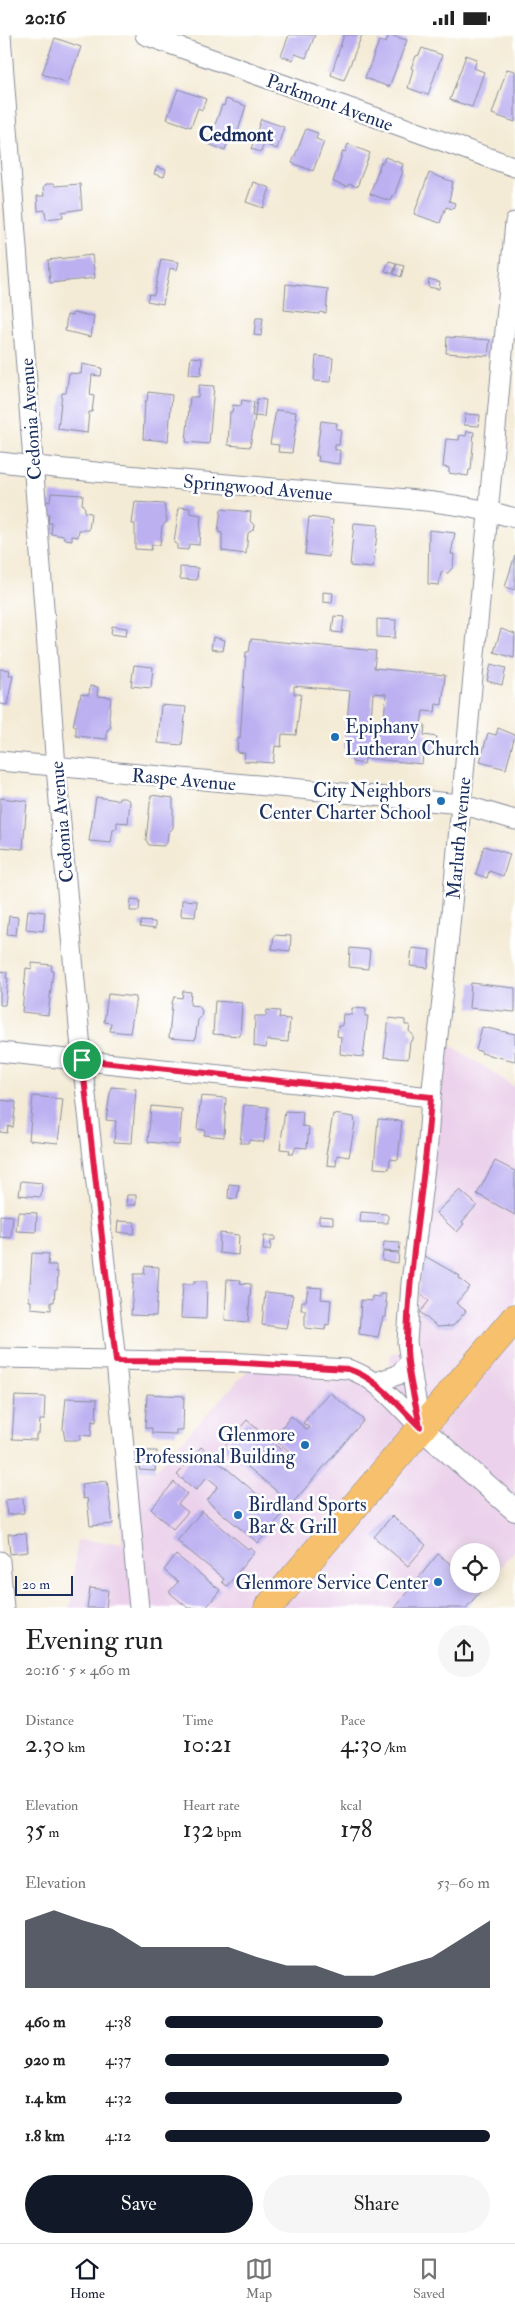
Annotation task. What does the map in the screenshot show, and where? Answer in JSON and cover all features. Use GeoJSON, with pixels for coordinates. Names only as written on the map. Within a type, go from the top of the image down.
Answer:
{"type":"FeatureCollection","features":[{"type":"Feature","properties":{"kind":"main road"},"geometry":{"type":"LineString","coordinates":[[268,1608],[287,1598],[420,1427],[515,1318]]}},
{"type":"Feature","properties":{"kind":"street","name":"Cedonia Avenue"},"geometry":{"type":"LineString","coordinates":[[1,35],[56,767],[82,1060],[116,1361],[139,1608]]}},
{"type":"Feature","properties":{"kind":"street","name":"Parkmont Avenue"},"geometry":{"type":"LineString","coordinates":[[145,35],[515,167]]}},
{"type":"Feature","properties":{"kind":"street","name":"Marluth Avenue"},"geometry":{"type":"LineString","coordinates":[[420,1427],[407,1342],[411,1283],[428,1142],[515,222]]}},
{"type":"Feature","properties":{"kind":"street","name":"Springwood Avenue"},"geometry":{"type":"LineString","coordinates":[[0,462],[400,499],[488,510],[515,517]]}},
{"type":"Feature","properties":{"kind":"street","name":"Raspe Avenue"},"geometry":{"type":"LineString","coordinates":[[0,761],[461,804],[515,820]]}},
{"type":"Feature","properties":{"kind":"street"},"geometry":{"type":"LineString","coordinates":[[0,1052],[431,1097]]}},
{"type":"Feature","properties":{"kind":"street"},"geometry":{"type":"LineString","coordinates":[[0,1358],[226,1362],[326,1367],[362,1373],[375,1382],[420,1427],[515,1510]]}},
{"type":"Feature","properties":{"kind":"street"},"geometry":{"type":"LineString","coordinates":[[375,1382],[398,1375],[409,1363]]}},
{"type":"Feature","properties":{"kind":"street"},"geometry":{"type":"LineString","coordinates":[[0,1561],[4,1608]]}},
{"type":"Feature","properties":{"kind":"shaded area"},"geometry":{"type":"Polygon","coordinates":[[[446,1042],[515,1087],[515,1550],[500,1567],[500,1543],[450,1543],[450,1593],[477,1593],[464,1608],[70,1608],[77,1540],[122,1543],[118,1470],[153,1472],[262,1355],[314,1357],[362,1363],[389,1379],[391,1353],[412,1351],[446,1042]]]}},
{"type":"Feature","properties":{"kind":"building"},"geometry":{"type":"Polygon","coordinates":[[[289,35],[315,35],[306,58],[295,54],[293,60],[281,56],[289,35]]]}},
{"type":"Feature","properties":{"kind":"building"},"geometry":{"type":"Polygon","coordinates":[[[344,35],[362,35],[344,80],[331,75],[344,35]]]}},
{"type":"Feature","properties":{"kind":"building"},"geometry":{"type":"Polygon","coordinates":[[[389,35],[407,40],[389,87],[365,78],[379,41],[386,43],[389,35]]]}},
{"type":"Feature","properties":{"kind":"building"},"geometry":{"type":"Polygon","coordinates":[[[55,38],[81,47],[68,83],[42,74],[55,38]]]}},
{"type":"Feature","properties":{"kind":"building"},"geometry":{"type":"Polygon","coordinates":[[[422,48],[442,55],[428,95],[408,88],[413,69],[411,68],[422,48]]]}},
{"type":"Feature","properties":{"kind":"building"},"geometry":{"type":"Polygon","coordinates":[[[466,55],[477,59],[474,68],[484,72],[472,107],[450,100],[466,55]]]}},
{"type":"Feature","properties":{"kind":"building"},"geometry":{"type":"Polygon","coordinates":[[[507,69],[515,71],[515,122],[492,114],[507,69]]]}},
{"type":"Feature","properties":{"kind":"building"},"geometry":{"type":"Polygon","coordinates":[[[178,89],[206,99],[202,110],[198,108],[191,127],[167,119],[178,89]]]}},
{"type":"Feature","properties":{"kind":"building"},"geometry":{"type":"Polygon","coordinates":[[[226,99],[246,106],[238,131],[230,136],[225,150],[208,144],[226,99]]]}},
{"type":"Feature","properties":{"kind":"building"},"geometry":{"type":"Polygon","coordinates":[[[261,119],[284,127],[277,149],[264,144],[261,152],[251,149],[261,119]]]}},
{"type":"Feature","properties":{"kind":"building"},"geometry":{"type":"Polygon","coordinates":[[[306,129],[318,133],[316,139],[324,142],[313,171],[292,163],[306,129]]]}},
{"type":"Feature","properties":{"kind":"building"},"geometry":{"type":"Polygon","coordinates":[[[348,144],[370,153],[357,187],[349,184],[347,187],[333,182],[343,151],[345,152],[348,144]]]}},
{"type":"Feature","properties":{"kind":"building"},"geometry":{"type":"Polygon","coordinates":[[[385,157],[403,164],[401,170],[403,171],[394,196],[392,195],[390,201],[370,194],[381,162],[383,163],[385,157]]]}},
{"type":"Feature","properties":{"kind":"building"},"geometry":{"type":"Polygon","coordinates":[[[157,167],[166,170],[164,177],[154,174],[157,167]]]}},
{"type":"Feature","properties":{"kind":"building"},"geometry":{"type":"Polygon","coordinates":[[[429,173],[453,182],[449,201],[455,203],[453,209],[446,207],[440,223],[414,214],[429,173]]]}},
{"type":"Feature","properties":{"kind":"building"},"geometry":{"type":"Polygon","coordinates":[[[253,182],[270,188],[263,208],[246,202],[253,182]]]}},
{"type":"Feature","properties":{"kind":"building"},"geometry":{"type":"Polygon","coordinates":[[[47,184],[55,186],[80,184],[82,209],[62,212],[63,217],[46,219],[45,210],[38,211],[37,196],[44,196],[43,187],[47,184]]]}},
{"type":"Feature","properties":{"kind":"building"},"geometry":{"type":"Polygon","coordinates":[[[92,255],[95,278],[50,283],[48,260],[92,255]]]}},
{"type":"Feature","properties":{"kind":"building"},"geometry":{"type":"Polygon","coordinates":[[[161,259],[179,262],[177,270],[170,268],[163,304],[147,301],[149,294],[154,295],[161,259]]]}},
{"type":"Feature","properties":{"kind":"building"},"geometry":{"type":"Polygon","coordinates":[[[389,261],[396,263],[393,274],[385,271],[389,261]]]}},
{"type":"Feature","properties":{"kind":"building"},"geometry":{"type":"Polygon","coordinates":[[[397,264],[404,266],[401,277],[394,274],[397,264]]]}},
{"type":"Feature","properties":{"kind":"building"},"geometry":{"type":"Polygon","coordinates":[[[429,279],[440,282],[439,289],[428,287],[429,279]]]}},
{"type":"Feature","properties":{"kind":"building"},"geometry":{"type":"Polygon","coordinates":[[[286,284],[328,289],[326,313],[284,310],[286,284]]]}},
{"type":"Feature","properties":{"kind":"building"},"geometry":{"type":"Polygon","coordinates":[[[72,313],[94,316],[91,337],[65,331],[67,315],[72,316],[72,313]]]}},
{"type":"Feature","properties":{"kind":"building"},"geometry":{"type":"Polygon","coordinates":[[[256,318],[263,318],[261,336],[254,335],[256,318]]]}},
{"type":"Feature","properties":{"kind":"building"},"geometry":{"type":"Polygon","coordinates":[[[447,337],[490,340],[488,356],[446,353],[447,337]]]}},
{"type":"Feature","properties":{"kind":"building"},"geometry":{"type":"Polygon","coordinates":[[[316,356],[333,358],[331,382],[314,381],[316,356]]]}},
{"type":"Feature","properties":{"kind":"building"},"geometry":{"type":"Polygon","coordinates":[[[191,357],[202,358],[201,375],[189,374],[191,357]]]}},
{"type":"Feature","properties":{"kind":"building"},"geometry":{"type":"Polygon","coordinates":[[[82,364],[102,368],[101,376],[92,375],[90,395],[94,396],[92,412],[89,412],[87,433],[58,429],[62,393],[66,393],[69,373],[81,374],[82,364]]]}},
{"type":"Feature","properties":{"kind":"building"},"geometry":{"type":"Polygon","coordinates":[[[199,385],[214,386],[209,444],[186,442],[190,397],[198,397],[199,385]]]}},
{"type":"Feature","properties":{"kind":"building"},"geometry":{"type":"Polygon","coordinates":[[[148,392],[172,395],[168,441],[143,439],[145,401],[147,401],[148,392]]]}},
{"type":"Feature","properties":{"kind":"building"},"geometry":{"type":"Polygon","coordinates":[[[257,399],[266,400],[264,417],[255,416],[257,399]]]}},
{"type":"Feature","properties":{"kind":"building"},"geometry":{"type":"Polygon","coordinates":[[[242,400],[254,402],[252,416],[255,416],[250,447],[228,445],[230,412],[232,412],[233,405],[241,406],[242,400]]]}},
{"type":"Feature","properties":{"kind":"building"},"geometry":{"type":"Polygon","coordinates":[[[276,410],[296,412],[295,419],[297,419],[292,453],[278,452],[279,445],[270,444],[276,410]]]}},
{"type":"Feature","properties":{"kind":"building"},"geometry":{"type":"Polygon","coordinates":[[[465,414],[480,415],[479,426],[464,425],[465,414]]]}},
{"type":"Feature","properties":{"kind":"building"},"geometry":{"type":"Polygon","coordinates":[[[321,421],[337,423],[336,429],[341,429],[339,445],[335,445],[335,450],[340,450],[339,464],[318,461],[319,456],[316,456],[321,421]]]}},
{"type":"Feature","properties":{"kind":"building"},"geometry":{"type":"Polygon","coordinates":[[[467,431],[474,432],[471,470],[469,470],[468,476],[449,473],[449,468],[443,467],[446,439],[459,440],[460,435],[466,436],[467,431]]]}},
{"type":"Feature","properties":{"kind":"building"},"geometry":{"type":"Polygon","coordinates":[[[51,493],[83,495],[82,504],[85,508],[84,512],[91,513],[89,530],[79,530],[78,537],[72,536],[72,540],[64,539],[64,536],[51,534],[52,523],[48,523],[49,514],[45,513],[46,501],[50,502],[51,493]]]}},
{"type":"Feature","properties":{"kind":"building"},"geometry":{"type":"Polygon","coordinates":[[[135,502],[164,504],[167,522],[162,526],[160,545],[152,545],[151,550],[135,549],[135,524],[132,524],[135,502]]]}},
{"type":"Feature","properties":{"kind":"building"},"geometry":{"type":"Polygon","coordinates":[[[179,507],[190,508],[190,513],[201,515],[199,545],[189,544],[188,550],[177,549],[177,544],[174,543],[179,507]]]}},
{"type":"Feature","properties":{"kind":"building"},"geometry":{"type":"Polygon","coordinates":[[[221,509],[251,512],[250,521],[254,525],[253,530],[248,533],[246,554],[222,551],[222,533],[218,532],[221,509]]]}},
{"type":"Feature","properties":{"kind":"building"},"geometry":{"type":"Polygon","coordinates":[[[309,517],[333,520],[329,557],[305,554],[309,517]]]}},
{"type":"Feature","properties":{"kind":"building"},"geometry":{"type":"Polygon","coordinates":[[[354,523],[378,525],[373,568],[350,566],[354,523]]]}},
{"type":"Feature","properties":{"kind":"building"},"geometry":{"type":"Polygon","coordinates":[[[429,530],[455,533],[451,554],[454,554],[453,567],[448,573],[441,572],[439,585],[428,584],[429,530]]]}},
{"type":"Feature","properties":{"kind":"building"},"geometry":{"type":"Polygon","coordinates":[[[515,555],[515,590],[505,587],[515,555]]]}},
{"type":"Feature","properties":{"kind":"building"},"geometry":{"type":"Polygon","coordinates":[[[180,567],[198,568],[197,580],[180,579],[180,567]]]}},
{"type":"Feature","properties":{"kind":"building"},"geometry":{"type":"Polygon","coordinates":[[[323,592],[333,593],[332,603],[323,602],[323,592]]]}},
{"type":"Feature","properties":{"kind":"building"},"geometry":{"type":"Polygon","coordinates":[[[334,616],[344,617],[342,633],[332,632],[334,616]]]}},
{"type":"Feature","properties":{"kind":"building"},"geometry":{"type":"Polygon","coordinates":[[[377,619],[396,620],[395,638],[377,637],[377,619]]]}},
{"type":"Feature","properties":{"kind":"building"},"geometry":{"type":"Polygon","coordinates":[[[112,626],[127,628],[126,636],[111,634],[112,626]]]}},
{"type":"Feature","properties":{"kind":"building"},"geometry":{"type":"Polygon","coordinates":[[[501,629],[515,634],[514,658],[494,652],[501,629]]]}},
{"type":"Feature","properties":{"kind":"building"},"geometry":{"type":"Polygon","coordinates":[[[213,637],[225,640],[223,651],[211,649],[213,637]]]}},
{"type":"Feature","properties":{"kind":"building"},"geometry":{"type":"Polygon","coordinates":[[[251,639],[376,651],[374,668],[445,675],[442,705],[436,704],[435,712],[423,711],[421,724],[425,725],[424,735],[437,737],[436,754],[423,753],[422,764],[365,758],[364,764],[352,762],[353,757],[348,757],[349,749],[344,749],[350,691],[294,686],[294,694],[301,694],[296,735],[282,734],[281,747],[275,746],[273,763],[244,761],[245,753],[237,752],[238,738],[240,739],[246,652],[249,652],[251,639]],[[373,693],[371,719],[384,720],[386,694],[373,693]]]}},
{"type":"Feature","properties":{"kind":"building"},"geometry":{"type":"Polygon","coordinates":[[[491,664],[506,668],[502,685],[487,681],[491,664]]]}},
{"type":"Feature","properties":{"kind":"building"},"geometry":{"type":"Polygon","coordinates":[[[134,665],[153,667],[151,688],[131,686],[134,665]]]}},
{"type":"Feature","properties":{"kind":"building"},"geometry":{"type":"Polygon","coordinates":[[[0,669],[10,670],[9,675],[13,675],[7,705],[0,704],[0,669]]]}},
{"type":"Feature","properties":{"kind":"building"},"geometry":{"type":"Polygon","coordinates":[[[90,686],[98,687],[97,696],[111,697],[109,718],[111,727],[107,730],[107,739],[76,736],[76,726],[73,726],[79,699],[81,694],[89,695],[90,686]]]}},
{"type":"Feature","properties":{"kind":"building"},"geometry":{"type":"Polygon","coordinates":[[[161,705],[186,707],[182,745],[158,743],[161,705]]]}},
{"type":"Feature","properties":{"kind":"building"},"geometry":{"type":"Polygon","coordinates":[[[498,728],[515,735],[506,769],[480,762],[488,733],[496,735],[498,728]]]}},
{"type":"Feature","properties":{"kind":"building"},"geometry":{"type":"Polygon","coordinates":[[[151,795],[173,798],[173,828],[168,833],[167,843],[163,846],[149,845],[146,840],[151,795]]]}},
{"type":"Feature","properties":{"kind":"building"},"geometry":{"type":"Polygon","coordinates":[[[96,797],[118,800],[119,798],[125,798],[130,801],[128,823],[117,822],[117,828],[113,830],[111,843],[89,841],[96,797]]]}},
{"type":"Feature","properties":{"kind":"building"},"geometry":{"type":"Polygon","coordinates":[[[0,798],[27,801],[23,849],[0,847],[0,798]]]}},
{"type":"Feature","properties":{"kind":"building"},"geometry":{"type":"Polygon","coordinates":[[[484,846],[510,854],[503,876],[489,871],[487,878],[476,874],[484,846]]]}},
{"type":"Feature","properties":{"kind":"building"},"geometry":{"type":"Polygon","coordinates":[[[131,899],[140,900],[139,911],[130,911],[131,899]]]}},
{"type":"Feature","properties":{"kind":"building"},"geometry":{"type":"Polygon","coordinates":[[[182,900],[197,901],[195,917],[181,916],[182,900]]]}},
{"type":"Feature","properties":{"kind":"building"},"geometry":{"type":"Polygon","coordinates":[[[28,910],[45,912],[43,931],[26,929],[28,910]]]}},
{"type":"Feature","properties":{"kind":"building"},"geometry":{"type":"Polygon","coordinates":[[[9,916],[18,917],[16,935],[7,934],[9,916]]]}},
{"type":"Feature","properties":{"kind":"building"},"geometry":{"type":"Polygon","coordinates":[[[141,921],[155,922],[155,929],[140,927],[141,921]]]}},
{"type":"Feature","properties":{"kind":"building"},"geometry":{"type":"Polygon","coordinates":[[[274,935],[291,936],[290,951],[272,949],[274,935]]]}},
{"type":"Feature","properties":{"kind":"building"},"geometry":{"type":"Polygon","coordinates":[[[350,948],[370,950],[368,969],[349,967],[350,948]]]}},
{"type":"Feature","properties":{"kind":"building"},"geometry":{"type":"Polygon","coordinates":[[[412,948],[430,950],[428,968],[410,966],[412,948]]]}},
{"type":"Feature","properties":{"kind":"building"},"geometry":{"type":"Polygon","coordinates":[[[32,963],[52,965],[48,1015],[22,1012],[26,968],[32,969],[32,963]]]}},
{"type":"Feature","properties":{"kind":"building"},"geometry":{"type":"Polygon","coordinates":[[[0,971],[7,972],[6,978],[8,978],[5,1005],[0,1005],[0,971]]]}},
{"type":"Feature","properties":{"kind":"building"},"geometry":{"type":"Polygon","coordinates":[[[471,983],[515,988],[515,1012],[469,1008],[471,983]]]}},
{"type":"Feature","properties":{"kind":"building"},"geometry":{"type":"Polygon","coordinates":[[[183,991],[191,992],[190,1005],[199,1006],[202,1011],[201,1017],[198,1020],[195,1040],[169,1038],[172,1003],[174,997],[182,998],[183,991]]]}},
{"type":"Feature","properties":{"kind":"building"},"geometry":{"type":"Polygon","coordinates":[[[108,994],[136,997],[130,1033],[110,1031],[111,1023],[104,1022],[108,994]]]}},
{"type":"Feature","properties":{"kind":"building"},"geometry":{"type":"Polygon","coordinates":[[[215,1001],[242,1003],[240,1036],[213,1034],[215,1001]]]}},
{"type":"Feature","properties":{"kind":"building"},"geometry":{"type":"Polygon","coordinates":[[[352,1008],[366,1009],[365,1016],[368,1016],[363,1057],[340,1054],[341,1037],[337,1036],[338,1026],[342,1026],[343,1014],[352,1015],[352,1008]]]}},
{"type":"Feature","properties":{"kind":"building"},"geometry":{"type":"Polygon","coordinates":[[[267,1010],[280,1011],[279,1018],[290,1019],[288,1042],[267,1040],[266,1048],[254,1046],[255,1016],[266,1016],[267,1010]]]}},
{"type":"Feature","properties":{"kind":"building"},"geometry":{"type":"Polygon","coordinates":[[[389,1018],[405,1020],[405,1025],[410,1025],[409,1031],[413,1035],[413,1040],[410,1042],[408,1059],[384,1057],[389,1018]]]}},
{"type":"Feature","properties":{"kind":"building"},"geometry":{"type":"Polygon","coordinates":[[[482,1027],[515,1034],[515,1061],[481,1053],[476,1050],[482,1027]]]}},
{"type":"Feature","properties":{"kind":"building"},"geometry":{"type":"Polygon","coordinates":[[[111,1087],[136,1089],[132,1143],[114,1142],[116,1121],[106,1120],[111,1087]]]}},
{"type":"Feature","properties":{"kind":"building"},"geometry":{"type":"Polygon","coordinates":[[[33,1096],[63,1099],[58,1143],[29,1140],[33,1096]]]}},
{"type":"Feature","properties":{"kind":"building"},"geometry":{"type":"Polygon","coordinates":[[[201,1096],[226,1098],[224,1137],[204,1135],[205,1130],[197,1129],[201,1096]]]}},
{"type":"Feature","properties":{"kind":"building"},"geometry":{"type":"Polygon","coordinates":[[[0,1100],[16,1102],[13,1127],[8,1126],[7,1133],[0,1132],[0,1100]]]}},
{"type":"Feature","properties":{"kind":"building"},"geometry":{"type":"Polygon","coordinates":[[[244,1105],[268,1107],[264,1142],[249,1140],[248,1143],[240,1143],[244,1105]]]}},
{"type":"Feature","properties":{"kind":"building"},"geometry":{"type":"Polygon","coordinates":[[[151,1106],[182,1109],[179,1145],[148,1142],[151,1106]]]}},
{"type":"Feature","properties":{"kind":"building"},"geometry":{"type":"Polygon","coordinates":[[[285,1111],[303,1112],[302,1126],[309,1127],[307,1148],[296,1147],[293,1154],[289,1154],[290,1150],[280,1149],[285,1111]]]}},
{"type":"Feature","properties":{"kind":"building"},"geometry":{"type":"Polygon","coordinates":[[[333,1114],[354,1117],[355,1123],[349,1157],[337,1155],[336,1166],[327,1165],[328,1155],[326,1155],[333,1114]]]}},
{"type":"Feature","properties":{"kind":"building"},"geometry":{"type":"Polygon","coordinates":[[[378,1119],[402,1121],[398,1160],[390,1159],[389,1169],[374,1168],[378,1119]]]}},
{"type":"Feature","properties":{"kind":"building"},"geometry":{"type":"Polygon","coordinates":[[[495,1161],[515,1171],[515,1215],[477,1194],[495,1161]]]}},
{"type":"Feature","properties":{"kind":"building"},"geometry":{"type":"Polygon","coordinates":[[[21,1181],[42,1183],[41,1197],[19,1195],[21,1181]]]}},
{"type":"Feature","properties":{"kind":"building"},"geometry":{"type":"Polygon","coordinates":[[[229,1184],[239,1185],[237,1199],[228,1198],[229,1184]]]}},
{"type":"Feature","properties":{"kind":"building"},"geometry":{"type":"Polygon","coordinates":[[[460,1190],[477,1205],[462,1222],[464,1224],[457,1232],[436,1213],[460,1190]]]}},
{"type":"Feature","properties":{"kind":"building"},"geometry":{"type":"Polygon","coordinates":[[[127,1195],[136,1195],[136,1205],[126,1205],[127,1195]]]}},
{"type":"Feature","properties":{"kind":"building"},"geometry":{"type":"Polygon","coordinates":[[[18,1212],[37,1213],[36,1232],[16,1231],[18,1212]]]}},
{"type":"Feature","properties":{"kind":"building"},"geometry":{"type":"Polygon","coordinates":[[[361,1212],[386,1214],[388,1216],[388,1223],[360,1222],[361,1212]]]}},
{"type":"Feature","properties":{"kind":"building"},"geometry":{"type":"Polygon","coordinates":[[[0,1215],[13,1216],[11,1238],[0,1237],[0,1215]]]}},
{"type":"Feature","properties":{"kind":"building"},"geometry":{"type":"Polygon","coordinates":[[[319,1216],[333,1217],[333,1224],[319,1223],[319,1216]]]}},
{"type":"Feature","properties":{"kind":"building"},"geometry":{"type":"Polygon","coordinates":[[[118,1221],[135,1222],[134,1234],[117,1232],[118,1221]]]}},
{"type":"Feature","properties":{"kind":"building"},"geometry":{"type":"Polygon","coordinates":[[[220,1233],[239,1235],[238,1255],[219,1253],[220,1233]]]}},
{"type":"Feature","properties":{"kind":"building"},"geometry":{"type":"Polygon","coordinates":[[[264,1236],[275,1236],[275,1240],[271,1240],[270,1250],[263,1250],[264,1236]]]}},
{"type":"Feature","properties":{"kind":"building"},"geometry":{"type":"Polygon","coordinates":[[[384,1242],[400,1243],[399,1252],[383,1251],[384,1242]]]}},
{"type":"Feature","properties":{"kind":"building"},"geometry":{"type":"Polygon","coordinates":[[[383,1252],[399,1253],[398,1263],[382,1261],[383,1252]]]}},
{"type":"Feature","properties":{"kind":"building"},"geometry":{"type":"Polygon","coordinates":[[[32,1253],[49,1254],[48,1265],[56,1265],[56,1272],[58,1272],[57,1289],[55,1289],[54,1302],[51,1302],[51,1310],[31,1308],[31,1301],[29,1301],[32,1253]]]}},
{"type":"Feature","properties":{"kind":"building"},"geometry":{"type":"Polygon","coordinates":[[[423,1255],[460,1276],[459,1278],[470,1287],[456,1303],[466,1311],[453,1326],[437,1327],[420,1312],[429,1301],[419,1292],[423,1255]]]}},
{"type":"Feature","properties":{"kind":"building"},"geometry":{"type":"Polygon","coordinates":[[[145,1266],[159,1267],[156,1316],[131,1315],[134,1274],[144,1274],[145,1266]]]}},
{"type":"Feature","properties":{"kind":"building"},"geometry":{"type":"Polygon","coordinates":[[[227,1279],[241,1280],[240,1283],[251,1284],[248,1322],[225,1320],[227,1279]]]}},
{"type":"Feature","properties":{"kind":"building"},"geometry":{"type":"Polygon","coordinates":[[[194,1281],[207,1281],[206,1319],[181,1318],[183,1284],[194,1284],[194,1281]]]}},
{"type":"Feature","properties":{"kind":"building"},"geometry":{"type":"Polygon","coordinates":[[[308,1287],[322,1288],[321,1299],[331,1300],[329,1325],[326,1324],[325,1330],[305,1328],[305,1310],[301,1310],[302,1301],[306,1301],[308,1287]]]}},
{"type":"Feature","properties":{"kind":"building"},"geometry":{"type":"Polygon","coordinates":[[[265,1292],[293,1295],[286,1328],[262,1325],[265,1292]]]}},
{"type":"Feature","properties":{"kind":"building"},"geometry":{"type":"Polygon","coordinates":[[[380,1294],[386,1294],[385,1302],[387,1302],[386,1317],[383,1317],[378,1337],[359,1334],[361,1300],[372,1301],[372,1296],[380,1297],[380,1294]]]}},
{"type":"Feature","properties":{"kind":"building"},"geometry":{"type":"Polygon","coordinates":[[[329,1392],[364,1420],[292,1504],[224,1447],[247,1420],[287,1455],[290,1452],[273,1438],[291,1416],[307,1430],[310,1428],[303,1423],[329,1392]]]}},
{"type":"Feature","properties":{"kind":"building"},"geometry":{"type":"Polygon","coordinates":[[[147,1394],[184,1396],[183,1430],[176,1430],[176,1434],[152,1433],[152,1428],[145,1428],[147,1394]]]}},
{"type":"Feature","properties":{"kind":"building"},"geometry":{"type":"Polygon","coordinates":[[[15,1396],[45,1397],[44,1420],[40,1420],[39,1434],[36,1434],[36,1440],[12,1439],[15,1396]]]}},
{"type":"Feature","properties":{"kind":"building"},"geometry":{"type":"Polygon","coordinates":[[[66,1398],[97,1399],[96,1422],[92,1421],[91,1436],[80,1435],[80,1440],[65,1440],[63,1428],[66,1398]]]}},
{"type":"Feature","properties":{"kind":"building"},"geometry":{"type":"Polygon","coordinates":[[[201,1447],[282,1515],[258,1543],[207,1501],[218,1486],[207,1477],[196,1490],[177,1475],[201,1447]]]}},
{"type":"Feature","properties":{"kind":"building"},"geometry":{"type":"Polygon","coordinates":[[[140,1451],[157,1451],[155,1471],[139,1470],[140,1451]]]}},
{"type":"Feature","properties":{"kind":"building"},"geometry":{"type":"Polygon","coordinates":[[[107,1481],[113,1524],[90,1526],[87,1498],[83,1499],[81,1484],[107,1481]]]}},
{"type":"Feature","properties":{"kind":"building"},"geometry":{"type":"Polygon","coordinates":[[[174,1482],[187,1494],[178,1504],[188,1512],[173,1529],[151,1509],[174,1482]]]}},
{"type":"Feature","properties":{"kind":"building"},"geometry":{"type":"Polygon","coordinates":[[[23,1498],[24,1513],[7,1515],[5,1500],[23,1498]]]}},
{"type":"Feature","properties":{"kind":"building"},"geometry":{"type":"Polygon","coordinates":[[[202,1511],[248,1549],[250,1547],[255,1551],[227,1586],[222,1582],[224,1579],[177,1541],[202,1511]]]}},
{"type":"Feature","properties":{"kind":"building"},"geometry":{"type":"Polygon","coordinates":[[[392,1516],[426,1545],[408,1566],[374,1537],[392,1516]]]}},
{"type":"Feature","properties":{"kind":"building"},"geometry":{"type":"Polygon","coordinates":[[[26,1533],[28,1552],[10,1554],[8,1534],[26,1533]]]}},
{"type":"Feature","properties":{"kind":"building","name":"Glenmore Service Center"},"geometry":{"type":"Polygon","coordinates":[[[438,1554],[450,1563],[450,1593],[479,1593],[466,1608],[394,1608],[438,1554]]]}},
{"type":"Feature","properties":{"kind":"building"},"geometry":{"type":"Polygon","coordinates":[[[176,1555],[220,1590],[206,1608],[188,1608],[169,1592],[178,1582],[164,1570],[176,1555]]]}},
{"type":"Feature","properties":{"kind":"building"},"geometry":{"type":"Polygon","coordinates":[[[90,1588],[108,1590],[106,1608],[87,1608],[90,1588]]]}},
{"type":"Feature","properties":{"kind":"place","name":"Epiphany Lutheran Church"},"geometry":{"type":"Point","coordinates":[335,737]}},
{"type":"Feature","properties":{"kind":"place","name":"City Neighbors Center Charter School"},"geometry":{"type":"Point","coordinates":[441,801]}},
{"type":"Feature","properties":{"kind":"place","name":"Glenmore Professional Building"},"geometry":{"type":"Point","coordinates":[305,1445]}},
{"type":"Feature","properties":{"kind":"place","name":"Birdland Sports Bar & Grill"},"geometry":{"type":"Point","coordinates":[238,1515]}},
{"type":"Feature","properties":{"kind":"place","name":"Glenmore Service Center"},"geometry":{"type":"Point","coordinates":[438,1582]}},
{"type":"Feature","properties":{"kind":"district","name":"Cedmont"},"geometry":{"type":"Point","coordinates":[236,134]}},
{"type":"Feature","properties":{"kind":"route"},"geometry":{"type":"LineString","coordinates":[[82,1060],[431,1097],[428,1142],[411,1283],[407,1342],[420,1427],[375,1382],[362,1373],[348,1369],[226,1362],[116,1361],[82,1060]]}}]}
